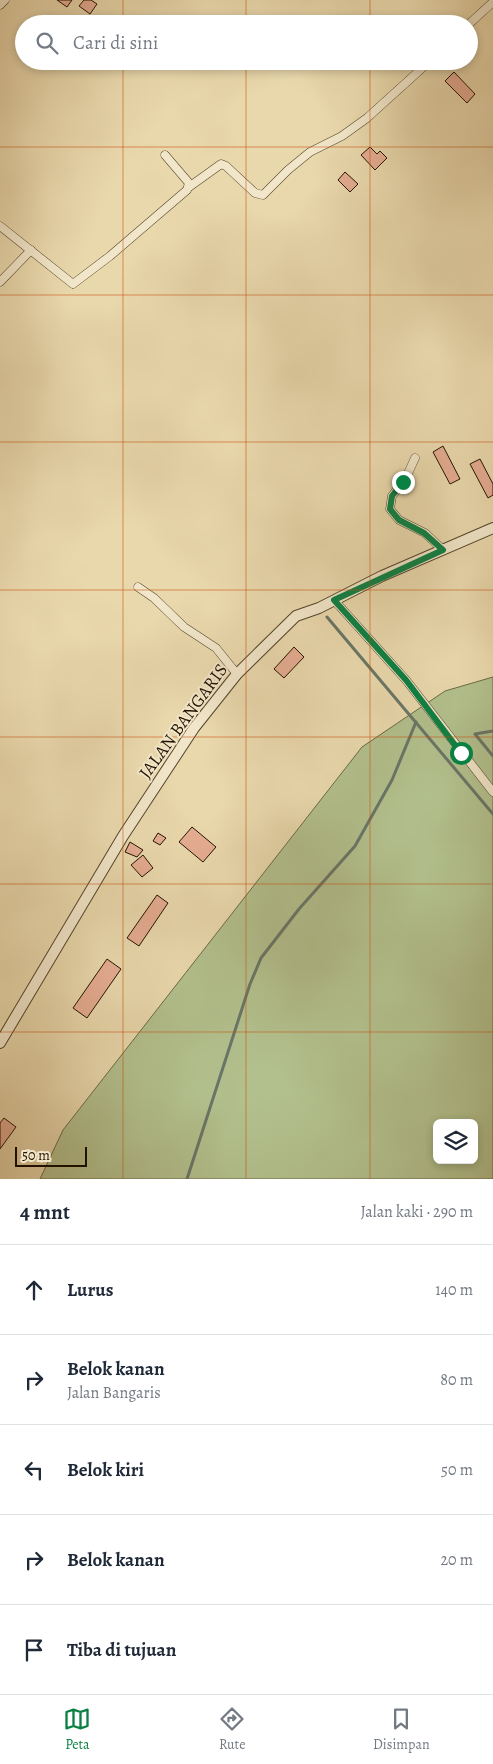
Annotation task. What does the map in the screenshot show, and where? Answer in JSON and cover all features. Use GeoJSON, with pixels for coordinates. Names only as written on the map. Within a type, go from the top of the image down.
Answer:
{"type":"FeatureCollection","features":[{"type":"Feature","properties":{"kind":"street"},"geometry":{"type":"LineString","coordinates":[[0,5],[5,0]]}},
{"type":"Feature","properties":{"kind":"street"},"geometry":{"type":"LineString","coordinates":[[478,16],[493,2]]}},
{"type":"Feature","properties":{"kind":"street"},"geometry":{"type":"LineString","coordinates":[[0,226],[73,284],[170,206],[189,186],[221,164],[226,166],[255,193],[263,195],[288,170],[310,152],[342,136],[367,118],[420,70]]}},
{"type":"Feature","properties":{"kind":"street"},"geometry":{"type":"LineString","coordinates":[[165,155],[186,178],[189,186]]}},
{"type":"Feature","properties":{"kind":"street"},"geometry":{"type":"LineString","coordinates":[[0,282],[31,250]]}},
{"type":"Feature","properties":{"kind":"street"},"geometry":{"type":"LineString","coordinates":[[415,458],[406,478],[392,496],[390,509],[399,520],[424,533],[443,550]]}},
{"type":"Feature","properties":{"kind":"street","name":"JALAN BANGARIS"},"geometry":{"type":"LineString","coordinates":[[0,1044],[123,836],[194,728],[237,674],[296,616],[493,528]]}},
{"type":"Feature","properties":{"kind":"street"},"geometry":{"type":"LineString","coordinates":[[138,587],[154,598],[184,627],[216,648],[237,674]]}},
{"type":"Feature","properties":{"kind":"street"},"geometry":{"type":"LineString","coordinates":[[334,600],[406,680],[493,792]]}},
{"type":"Feature","properties":{"kind":"green space"},"geometry":{"type":"Polygon","coordinates":[[[493,677],[493,1179],[40,1179],[63,1130],[362,747],[445,691],[493,677]]]}},
{"type":"Feature","properties":{"kind":"building"},"geometry":{"type":"Polygon","coordinates":[[[57,0],[72,0],[67,7],[57,0]]]}},
{"type":"Feature","properties":{"kind":"building"},"geometry":{"type":"Polygon","coordinates":[[[84,0],[91,0],[97,4],[90,14],[79,6],[84,0]]]}},
{"type":"Feature","properties":{"kind":"building"},"geometry":{"type":"Polygon","coordinates":[[[454,72],[475,94],[467,103],[445,81],[454,72]]]}},
{"type":"Feature","properties":{"kind":"building"},"geometry":{"type":"Polygon","coordinates":[[[370,147],[377,154],[380,151],[387,158],[375,170],[361,155],[370,147]]]}},
{"type":"Feature","properties":{"kind":"building"},"geometry":{"type":"Polygon","coordinates":[[[345,172],[358,184],[350,192],[338,180],[345,172]]]}},
{"type":"Feature","properties":{"kind":"building"},"geometry":{"type":"Polygon","coordinates":[[[443,446],[460,479],[450,484],[433,452],[443,446]]]}},
{"type":"Feature","properties":{"kind":"building"},"geometry":{"type":"Polygon","coordinates":[[[480,459],[493,484],[493,495],[488,498],[470,464],[480,459]]]}},
{"type":"Feature","properties":{"kind":"building"},"geometry":{"type":"Polygon","coordinates":[[[294,647],[304,657],[284,678],[274,669],[294,647]]]}},
{"type":"Feature","properties":{"kind":"building"},"geometry":{"type":"Polygon","coordinates":[[[192,827],[216,847],[203,862],[179,842],[192,827]]]}},
{"type":"Feature","properties":{"kind":"building"},"geometry":{"type":"Polygon","coordinates":[[[158,833],[166,838],[160,845],[153,841],[158,833]]]}},
{"type":"Feature","properties":{"kind":"building"},"geometry":{"type":"Polygon","coordinates":[[[130,842],[143,850],[137,857],[125,852],[130,842]]]}},
{"type":"Feature","properties":{"kind":"building"},"geometry":{"type":"Polygon","coordinates":[[[143,855],[153,868],[142,877],[131,865],[143,855]]]}},
{"type":"Feature","properties":{"kind":"building"},"geometry":{"type":"Polygon","coordinates":[[[157,895],[168,903],[139,946],[127,938],[157,895]]]}},
{"type":"Feature","properties":{"kind":"building"},"geometry":{"type":"Polygon","coordinates":[[[107,959],[121,969],[87,1018],[73,1008],[107,959]]]}},
{"type":"Feature","properties":{"kind":"building"},"geometry":{"type":"Polygon","coordinates":[[[4,1118],[16,1127],[0,1149],[0,1123],[4,1118]]]}},
{"type":"Feature","properties":{"kind":"waterway"},"geometry":{"type":"LineString","coordinates":[[327,617],[493,814]]}},
{"type":"Feature","properties":{"kind":"waterway"},"geometry":{"type":"LineString","coordinates":[[187,1179],[250,984],[261,958],[299,909],[355,846],[392,780],[416,722]]}},
{"type":"Feature","properties":{"kind":"waterway"},"geometry":{"type":"LineString","coordinates":[[493,731],[475,734],[493,756]]}},
{"type":"Feature","properties":{"kind":"route"},"geometry":{"type":"LineString","coordinates":[[403,482],[390,500],[390,509],[399,520],[424,533],[443,550],[382,576],[334,600],[406,680],[461,753]]}}]}
